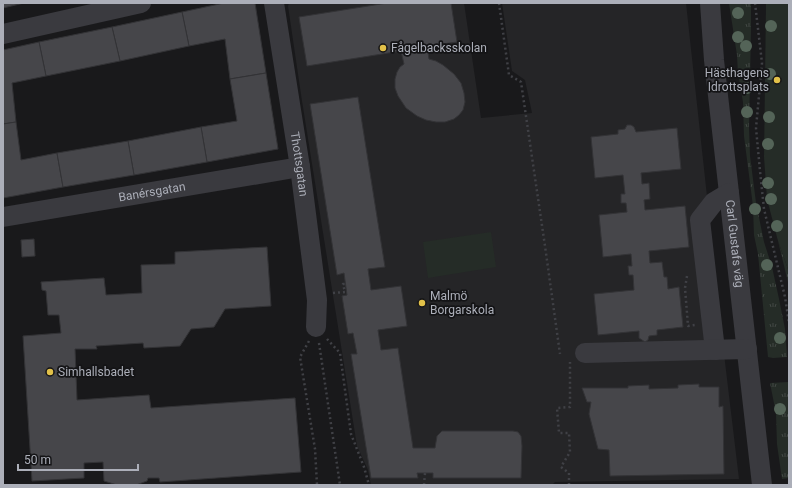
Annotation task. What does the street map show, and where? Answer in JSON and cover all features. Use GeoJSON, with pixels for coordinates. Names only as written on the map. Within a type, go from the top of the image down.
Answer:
{"type":"FeatureCollection","features":[{"type":"Feature","properties":{"kind":"street"},"geometry":{"type":"LineString","coordinates":[[3,34],[141,3]]}},
{"type":"Feature","properties":{"kind":"street","name":"Thottsgatan"},"geometry":{"type":"LineString","coordinates":[[274,3],[300,168],[317,300],[316,326]]}},
{"type":"Feature","properties":{"kind":"street","name":"Carl Gustafs väg"},"geometry":{"type":"LineString","coordinates":[[710,3],[714,60],[762,485]]}},
{"type":"Feature","properties":{"kind":"street","name":"Banérsgatan"},"geometry":{"type":"LineString","coordinates":[[3,218],[300,168]]}},
{"type":"Feature","properties":{"kind":"street"},"geometry":{"type":"LineString","coordinates":[[715,350],[700,220],[714,202],[729,193]]}},
{"type":"Feature","properties":{"kind":"street"},"geometry":{"type":"LineString","coordinates":[[578,357],[747,349]]}},
{"type":"Feature","properties":{"kind":"path"},"geometry":{"type":"LineString","coordinates":[[499,3],[509,75],[521,82],[560,354]]}},
{"type":"Feature","properties":{"kind":"path"},"geometry":{"type":"LineString","coordinates":[[756,3],[762,63],[756,128],[764,210],[785,297],[789,323]]}},
{"type":"Feature","properties":{"kind":"path"},"geometry":{"type":"LineString","coordinates":[[330,294],[344,292],[343,284],[346,284]]}},
{"type":"Feature","properties":{"kind":"path"},"geometry":{"type":"LineString","coordinates":[[316,326],[300,357],[315,449],[317,485]]}},
{"type":"Feature","properties":{"kind":"path"},"geometry":{"type":"LineString","coordinates":[[316,326],[340,485]]}},
{"type":"Feature","properties":{"kind":"path"},"geometry":{"type":"LineString","coordinates":[[316,326],[340,353],[351,434],[364,467],[369,485]]}},
{"type":"Feature","properties":{"kind":"path"},"geometry":{"type":"LineString","coordinates":[[569,485],[569,473],[561,467],[570,452],[569,433],[559,433],[557,408],[570,407],[578,357]]}},
{"type":"Feature","properties":{"kind":"path"},"geometry":{"type":"LineString","coordinates":[[424,485],[425,473]]}},
{"type":"Feature","properties":{"kind":"shaded area"},"geometry":{"type":"Polygon","coordinates":[[[289,3],[464,3],[481,118],[532,113],[525,80],[512,71],[502,3],[686,3],[739,479],[555,482],[552,485],[371,485],[368,470],[357,446],[302,101],[288,6],[289,3]]]}},
{"type":"Feature","properties":{"kind":"green space"},"geometry":{"type":"Polygon","coordinates":[[[729,3],[751,3],[750,156],[756,203],[764,242],[772,267],[785,329],[787,357],[768,357],[758,254],[754,235],[753,206],[744,136],[743,102],[729,3]]]}},
{"type":"Feature","properties":{"kind":"green space","name":"Hästhagens Idrottsplats"},"geometry":{"type":"Polygon","coordinates":[[[766,3],[789,3],[789,272],[778,241],[767,199],[764,157],[766,3]]]}},
{"type":"Feature","properties":{"kind":"green space"},"geometry":{"type":"Polygon","coordinates":[[[491,232],[496,267],[428,278],[423,242],[491,232]]]}},
{"type":"Feature","properties":{"kind":"green space"},"geometry":{"type":"Polygon","coordinates":[[[778,241],[789,272],[789,286],[778,241]]]}},
{"type":"Feature","properties":{"kind":"green space"},"geometry":{"type":"Polygon","coordinates":[[[789,382],[789,478],[782,479],[777,444],[776,413],[770,383],[789,382]]]}},
{"type":"Feature","properties":{"kind":"building"},"geometry":{"type":"Polygon","coordinates":[[[3,3],[24,3],[3,8],[3,3]]]}},
{"type":"Feature","properties":{"kind":"building"},"geometry":{"type":"Polygon","coordinates":[[[224,3],[255,3],[266,73],[230,79],[225,39],[189,46],[182,12],[224,3]]]}},
{"type":"Feature","properties":{"kind":"building"},"geometry":{"type":"Polygon","coordinates":[[[387,3],[451,3],[457,42],[427,46],[429,59],[443,65],[454,74],[461,83],[465,102],[463,110],[454,119],[445,122],[426,120],[417,116],[406,108],[398,96],[395,88],[397,72],[404,64],[401,51],[307,66],[299,17],[387,3]]]}},
{"type":"Feature","properties":{"kind":"building"},"geometry":{"type":"Polygon","coordinates":[[[182,12],[189,46],[120,61],[112,27],[182,12]]]}},
{"type":"Feature","properties":{"kind":"building"},"geometry":{"type":"Polygon","coordinates":[[[112,27],[120,61],[46,76],[39,42],[112,27]]]}},
{"type":"Feature","properties":{"kind":"building"},"geometry":{"type":"Polygon","coordinates":[[[39,42],[46,76],[12,83],[16,122],[3,124],[3,50],[39,42]]]}},
{"type":"Feature","properties":{"kind":"building"},"geometry":{"type":"Polygon","coordinates":[[[266,73],[278,149],[207,162],[201,127],[237,121],[230,79],[266,73]]]}},
{"type":"Feature","properties":{"kind":"building"},"geometry":{"type":"Polygon","coordinates":[[[358,97],[385,267],[368,269],[371,290],[401,286],[407,326],[378,330],[381,350],[398,348],[413,448],[435,448],[437,436],[442,431],[518,432],[521,436],[522,446],[521,478],[433,478],[433,473],[417,473],[418,478],[371,478],[351,354],[357,354],[353,333],[348,334],[342,296],[347,295],[344,273],[337,275],[310,104],[358,97]]]}},
{"type":"Feature","properties":{"kind":"building"},"geometry":{"type":"Polygon","coordinates":[[[16,122],[21,160],[57,153],[63,187],[3,198],[3,124],[16,122]]]}},
{"type":"Feature","properties":{"kind":"building"},"geometry":{"type":"Polygon","coordinates":[[[627,125],[634,127],[636,132],[677,128],[681,169],[641,173],[642,184],[649,183],[650,199],[644,200],[645,210],[685,206],[689,247],[649,251],[650,263],[662,262],[664,277],[667,277],[668,289],[679,287],[683,327],[657,330],[657,335],[649,336],[648,340],[645,342],[639,338],[639,331],[598,335],[594,294],[634,290],[633,275],[629,275],[628,266],[632,266],[631,254],[603,257],[599,215],[627,212],[626,203],[621,203],[621,194],[625,194],[623,175],[595,178],[591,137],[618,134],[618,130],[625,129],[627,125]]]}},
{"type":"Feature","properties":{"kind":"building"},"geometry":{"type":"Polygon","coordinates":[[[201,127],[207,162],[134,175],[128,141],[201,127]]]}},
{"type":"Feature","properties":{"kind":"building"},"geometry":{"type":"Polygon","coordinates":[[[128,141],[134,175],[63,187],[57,153],[128,141]]]}},
{"type":"Feature","properties":{"kind":"building"},"geometry":{"type":"Polygon","coordinates":[[[34,239],[35,256],[22,257],[21,240],[34,239]]]}},
{"type":"Feature","properties":{"kind":"building","name":"Simhallsbadet"},"geometry":{"type":"Polygon","coordinates":[[[267,247],[271,306],[225,309],[214,327],[191,329],[180,346],[144,348],[143,343],[96,346],[97,349],[75,349],[77,400],[149,395],[151,408],[295,398],[301,472],[160,482],[159,478],[148,478],[147,481],[136,485],[117,485],[104,481],[103,462],[84,463],[84,478],[32,481],[23,336],[61,333],[59,315],[48,315],[46,291],[42,290],[41,282],[104,278],[106,295],[142,293],[141,265],[175,264],[175,252],[267,247]]]}},
{"type":"Feature","properties":{"kind":"building"},"geometry":{"type":"Polygon","coordinates":[[[699,384],[699,387],[719,387],[719,407],[723,406],[724,474],[610,476],[609,450],[598,449],[589,414],[591,402],[587,402],[582,388],[628,388],[628,386],[649,385],[649,389],[678,388],[678,385],[699,384]]]}},
{"type":"Feature","properties":{"kind":"place","name":"Fågelbacksskolan"},"geometry":{"type":"Point","coordinates":[383,48]}},
{"type":"Feature","properties":{"kind":"place","name":"Hästhagens Idrottsplats"},"geometry":{"type":"Point","coordinates":[777,80]}},
{"type":"Feature","properties":{"kind":"place","name":"Malmö Borgarskola"},"geometry":{"type":"Point","coordinates":[422,303]}},
{"type":"Feature","properties":{"kind":"place","name":"Simhallsbadet"},"geometry":{"type":"Point","coordinates":[50,372]}}]}
